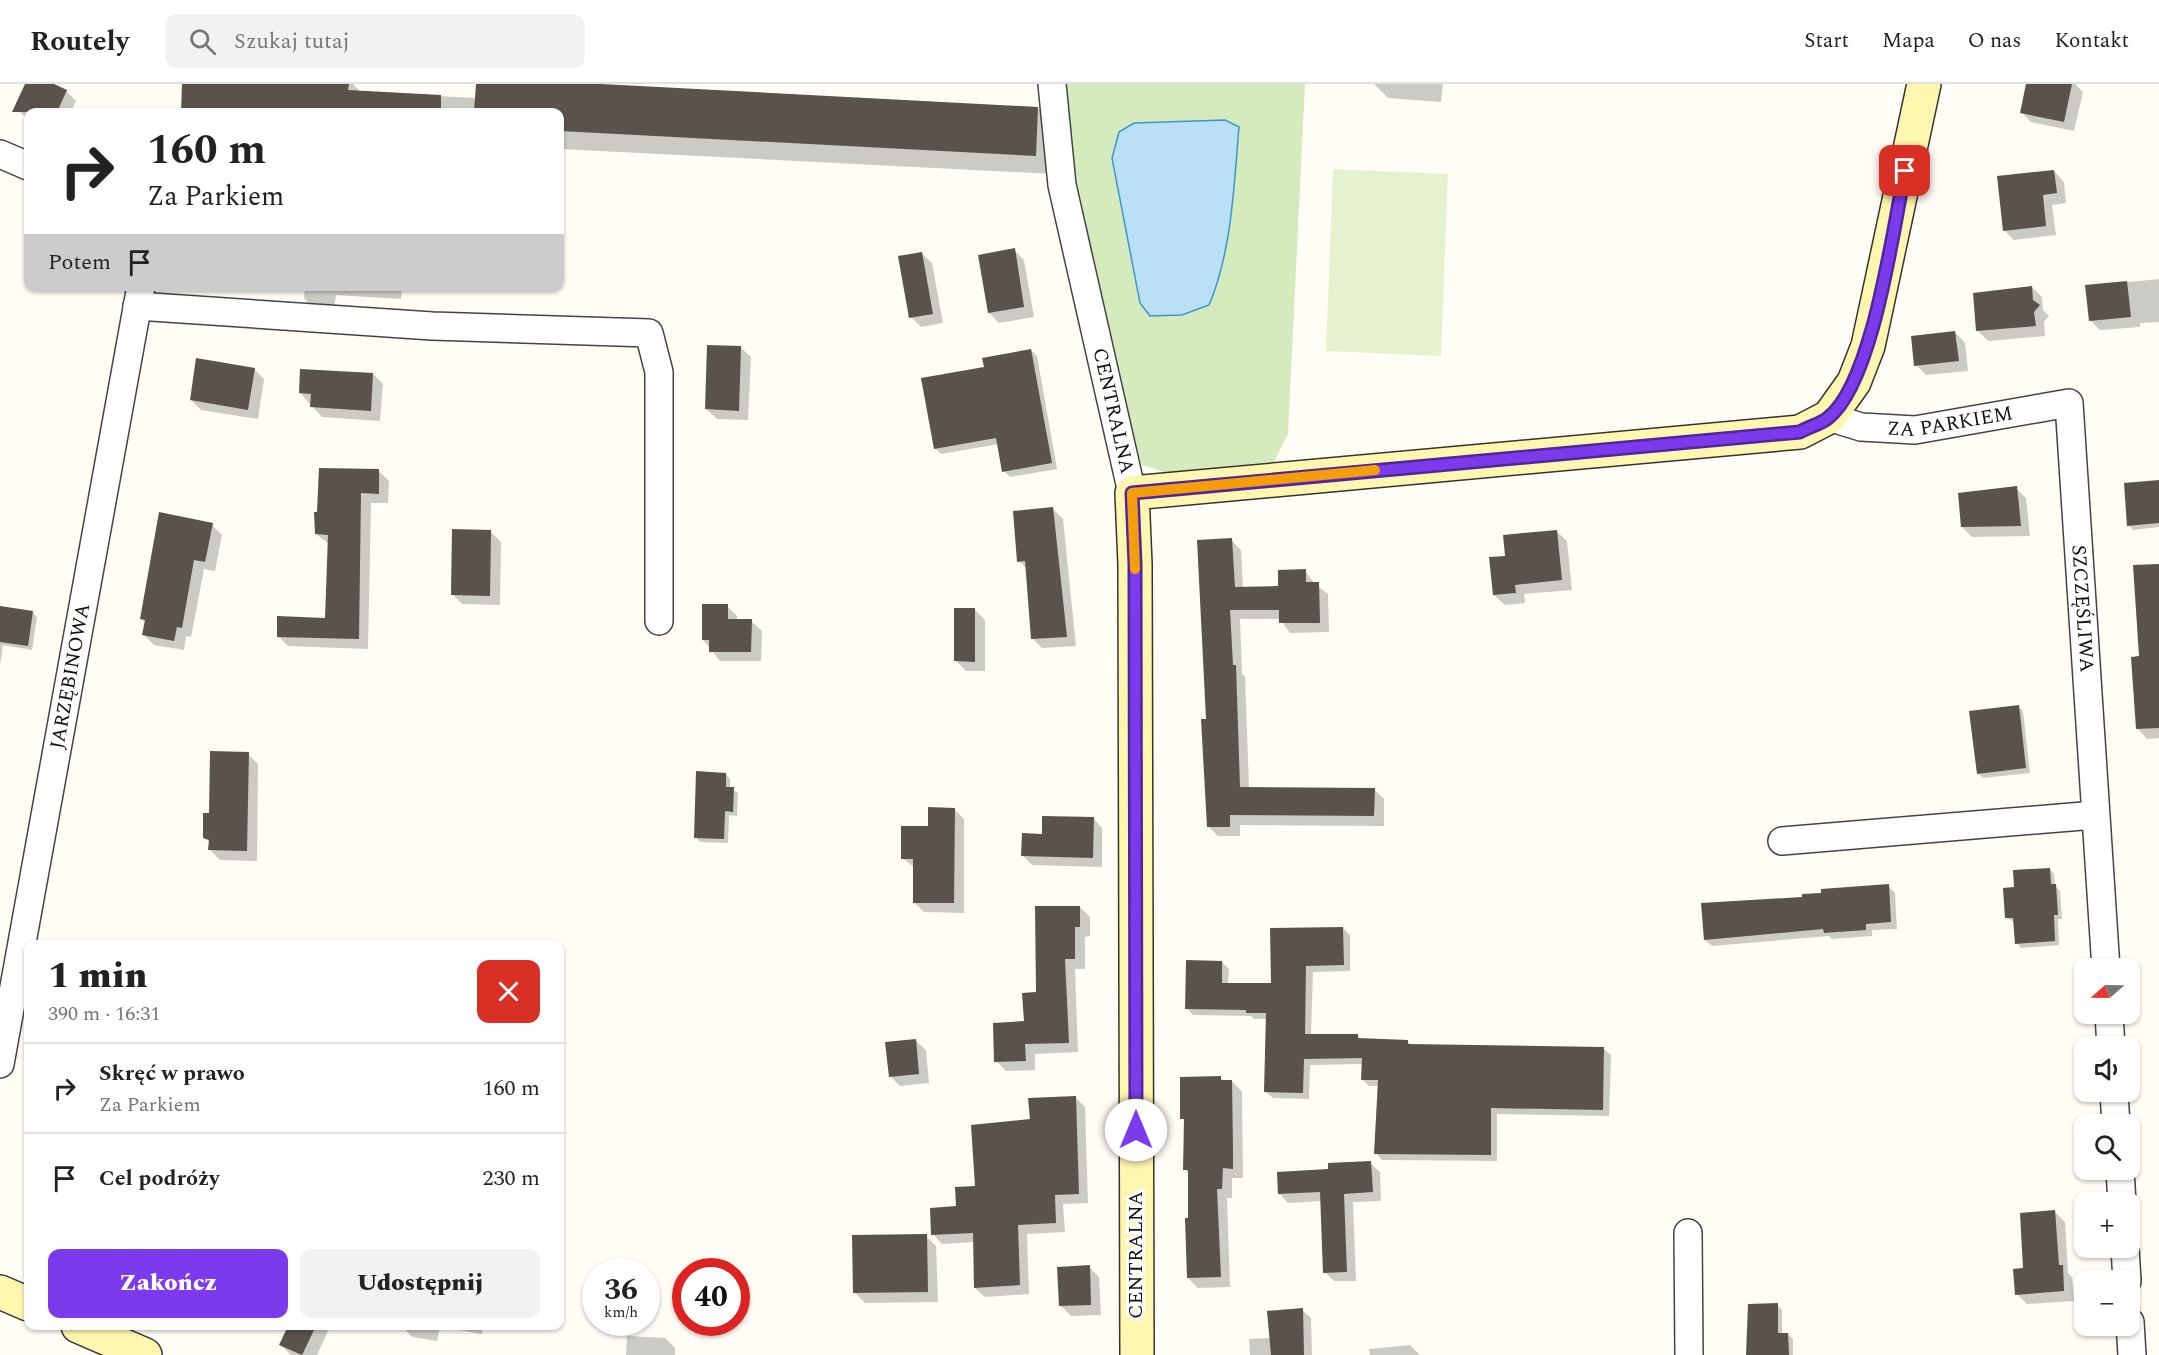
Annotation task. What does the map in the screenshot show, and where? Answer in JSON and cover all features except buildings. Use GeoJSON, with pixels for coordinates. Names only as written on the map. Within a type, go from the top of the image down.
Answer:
{"type":"FeatureCollection","features":[{"type":"Feature","properties":{"kind":"street","name":"CENTRALNA"},"geometry":{"type":"LineString","coordinates":[[1052,84],[1062,185],[1132,493],[1135,564],[1137,1355]]}},
{"type":"Feature","properties":{"kind":"street"},"geometry":{"type":"LineString","coordinates":[[1132,493],[1800,432],[1829,417],[1854,382],[1868,346],[1924,84]]}},
{"type":"Feature","properties":{"kind":"street"},"geometry":{"type":"LineString","coordinates":[[0,154],[24,164]]}},
{"type":"Feature","properties":{"kind":"street"},"geometry":{"type":"LineString","coordinates":[[139,296],[432,326],[649,333],[659,372],[659,621]]}},
{"type":"Feature","properties":{"kind":"street","name":"JARZĘBINOWA"},"geometry":{"type":"LineString","coordinates":[[0,1064],[139,296]]}},
{"type":"Feature","properties":{"kind":"street","name":"ZA PARKIEM"},"geometry":{"type":"LineString","coordinates":[[1829,417],[1860,427],[1914,430],[2070,403]]}},
{"type":"Feature","properties":{"kind":"street","name":"SZCZĘŚLIWA"},"geometry":{"type":"LineString","coordinates":[[2070,403],[2105,958]]}},
{"type":"Feature","properties":{"kind":"street"},"geometry":{"type":"LineString","coordinates":[[1782,841],[2095,815]]}},
{"type":"Feature","properties":{"kind":"street"},"geometry":{"type":"LineString","coordinates":[[1688,1233],[1689,1355]]}},
{"type":"Feature","properties":{"kind":"street"},"geometry":{"type":"LineString","coordinates":[[0,1292],[24,1302]]}},
{"type":"Feature","properties":{"kind":"street"},"geometry":{"type":"LineString","coordinates":[[87,1330],[145,1355]]}},
{"type":"Feature","properties":{"kind":"street"},"geometry":{"type":"LineString","coordinates":[[2131,1336],[2132,1355]]}},
{"type":"Feature","properties":{"kind":"green space"},"geometry":{"type":"Polygon","coordinates":[[[1065,84],[1305,84],[1288,434],[1274,462],[1170,474],[1142,465],[1131,441],[1074,192],[1065,84]]]}},
{"type":"Feature","properties":{"kind":"green space"},"geometry":{"type":"Polygon","coordinates":[[[1333,169],[1448,174],[1441,356],[1326,351],[1333,169]]]}},
{"type":"Feature","properties":{"kind":"water"},"geometry":{"type":"Polygon","coordinates":[[[1225,120],[1239,127],[1231,218],[1223,263],[1209,305],[1182,315],[1150,316],[1140,303],[1112,158],[1119,132],[1134,123],[1225,120]]]}},
{"type":"Feature","properties":{"kind":"slow traffic"},"geometry":{"type":"LineString","coordinates":[[1135,569],[1132,493],[1375,470]]}},
{"type":"Feature","properties":{"kind":"route"},"geometry":{"type":"LineString","coordinates":[[1136,1130],[1135,564],[1132,493],[1800,432],[1829,417],[1854,382],[1868,346],[1905,171]]}}]}
